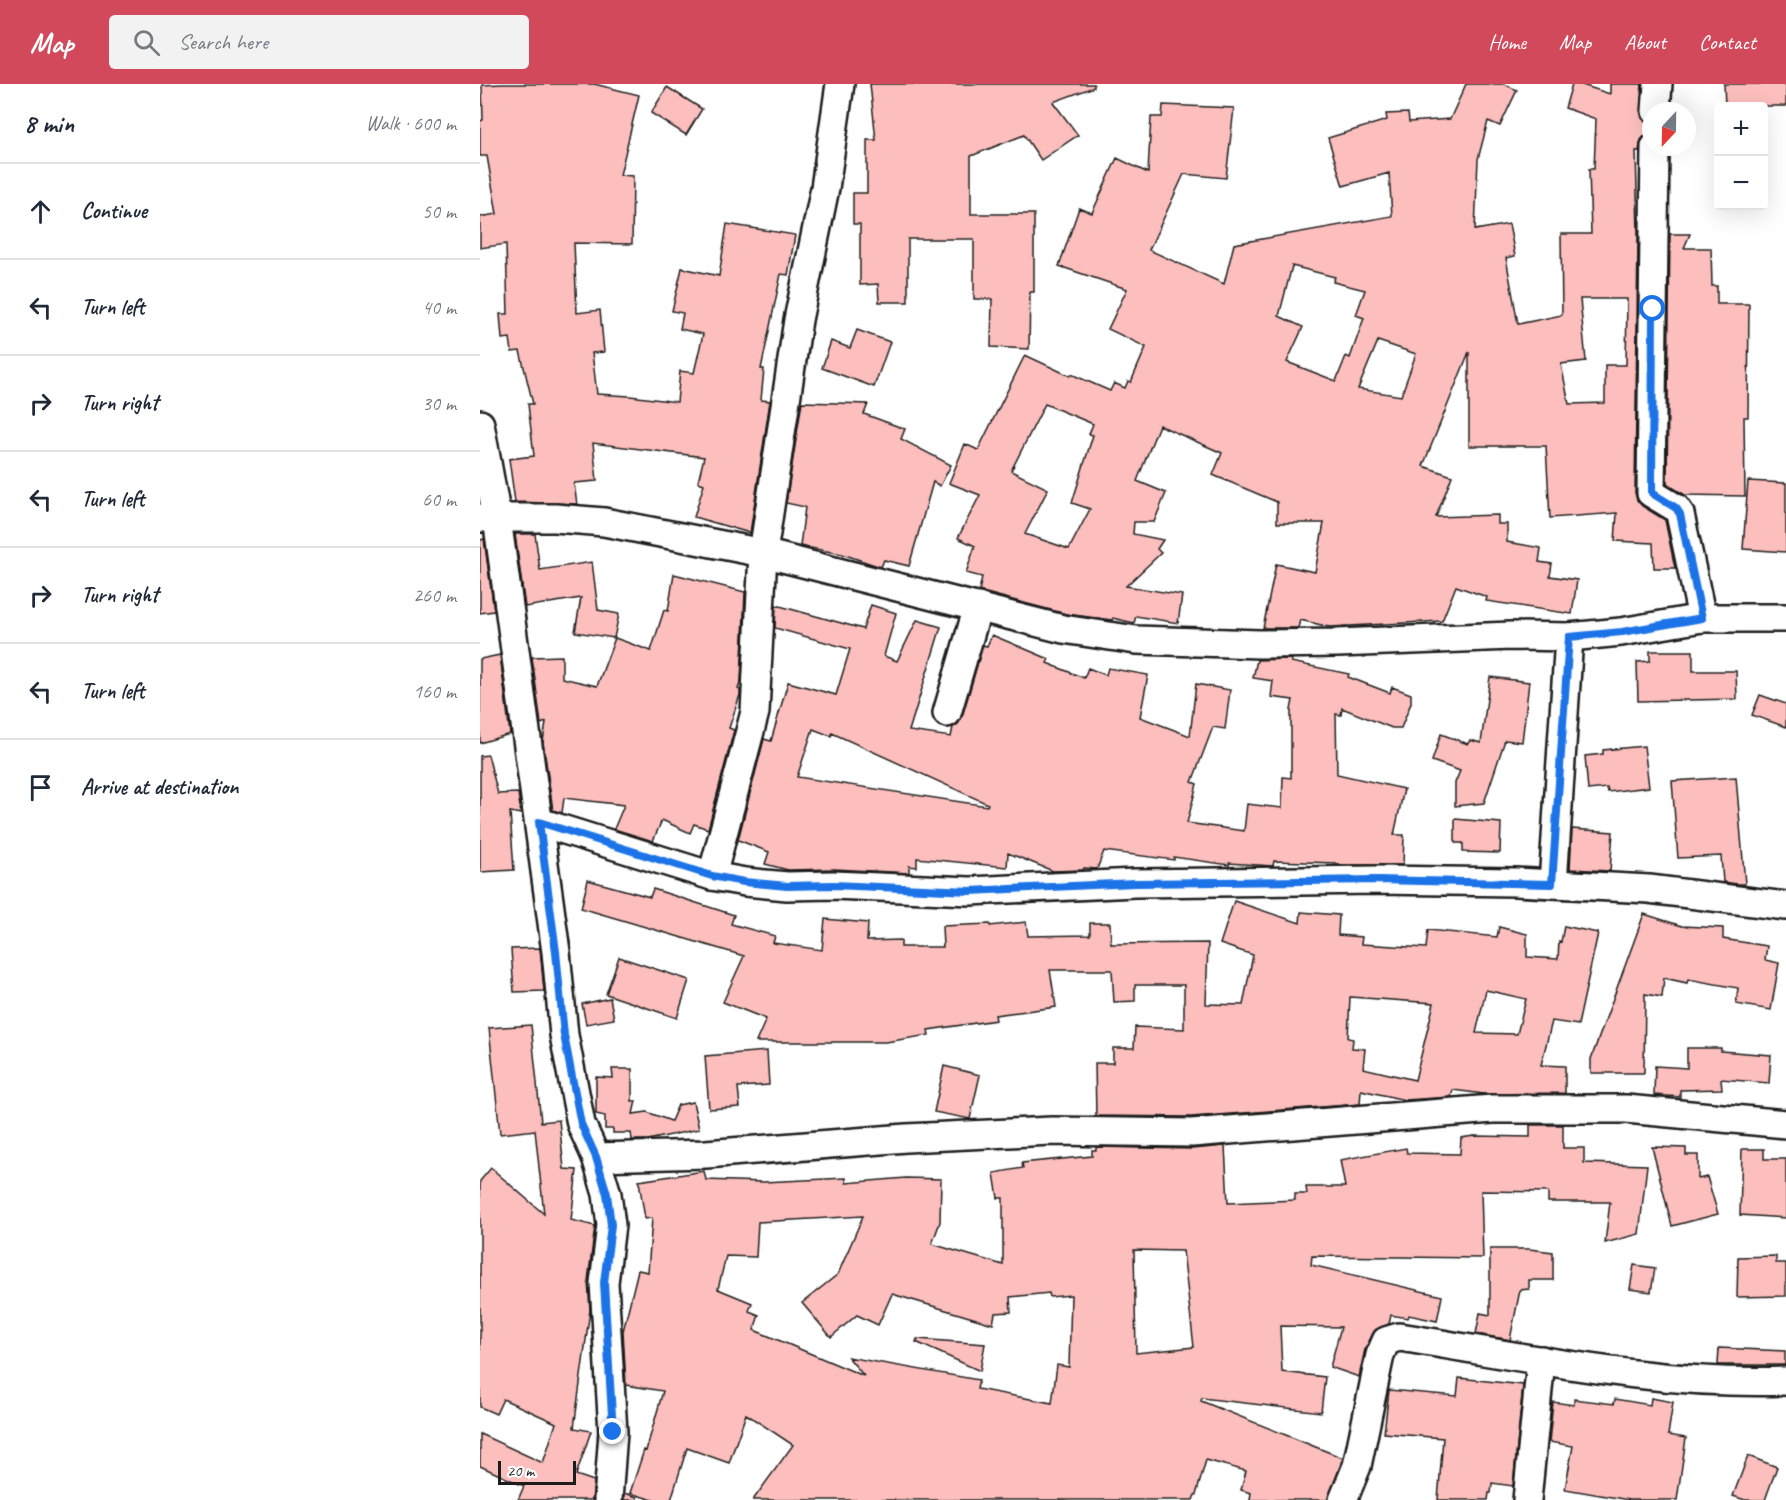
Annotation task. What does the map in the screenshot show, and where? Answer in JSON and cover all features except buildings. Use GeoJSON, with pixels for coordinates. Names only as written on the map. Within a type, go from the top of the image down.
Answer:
{"type":"FeatureCollection","features":[{"type":"Feature","properties":{"kind":"street"},"geometry":{"type":"LineString","coordinates":[[712,876],[754,712],[763,553],[798,320],[825,188],[840,84]]}},
{"type":"Feature","properties":{"kind":"street"},"geometry":{"type":"LineString","coordinates":[[1657,102],[1658,84]]}},
{"type":"Feature","properties":{"kind":"street"},"geometry":{"type":"LineString","coordinates":[[1654,156],[1650,483],[1652,493],[1676,508],[1680,514],[1702,618]]}},
{"type":"Feature","properties":{"kind":"street"},"geometry":{"type":"LineString","coordinates":[[480,424],[489,518],[539,822],[564,1035],[581,1124],[596,1157],[607,1194],[611,1225],[604,1283],[613,1432],[608,1500]]}},
{"type":"Feature","properties":{"kind":"street"},"geometry":{"type":"LineString","coordinates":[[489,518],[555,518],[604,522],[763,553],[1063,629],[1136,639],[1282,644],[1511,636],[1569,637],[1622,632],[1702,618],[1786,618]]}},
{"type":"Feature","properties":{"kind":"street"},"geometry":{"type":"LineString","coordinates":[[947,713],[978,607]]}},
{"type":"Feature","properties":{"kind":"street"},"geometry":{"type":"LineString","coordinates":[[1552,884],[1569,637]]}},
{"type":"Feature","properties":{"kind":"street"},"geometry":{"type":"LineString","coordinates":[[539,822],[712,876],[787,886],[833,885],[970,891],[1135,883],[1377,880],[1649,889],[1786,906]]}},
{"type":"Feature","properties":{"kind":"street"},"geometry":{"type":"LineString","coordinates":[[596,1157],[706,1154],[906,1138],[1052,1131],[1192,1133],[1493,1109],[1626,1109],[1786,1124]]}},
{"type":"Feature","properties":{"kind":"street"},"geometry":{"type":"LineString","coordinates":[[1343,1500],[1357,1466],[1376,1371],[1386,1341],[1399,1337],[1634,1374],[1754,1382],[1786,1381]]}},
{"type":"Feature","properties":{"kind":"street"},"geometry":{"type":"LineString","coordinates":[[1527,1500],[1541,1360]]}},
{"type":"Feature","properties":{"kind":"route"},"geometry":{"type":"LineString","coordinates":[[613,1432],[604,1283],[611,1225],[607,1194],[596,1157],[581,1124],[564,1035],[539,822],[712,876],[787,886],[833,885],[970,891],[1135,883],[1377,880],[1552,884],[1569,637],[1622,632],[1702,618],[1680,514],[1676,508],[1652,493],[1650,483],[1653,309]]}}]}
